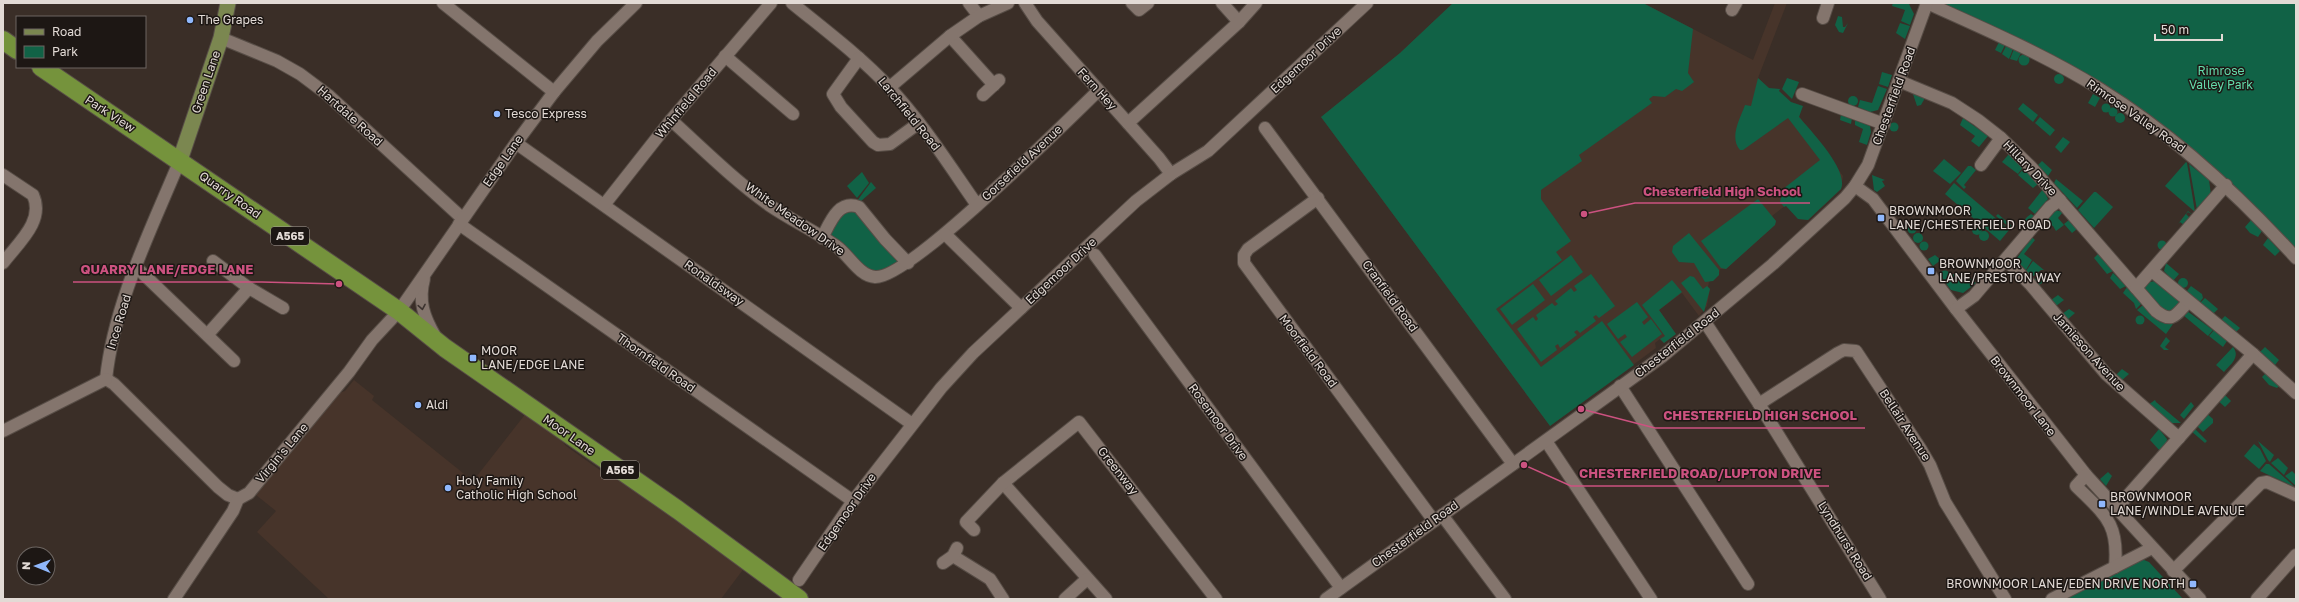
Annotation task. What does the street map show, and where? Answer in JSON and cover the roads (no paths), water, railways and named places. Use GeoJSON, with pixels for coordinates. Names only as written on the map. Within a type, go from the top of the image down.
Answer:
{"type":"FeatureCollection","features":[{"type":"Feature","properties":{"kind":"highway"},"geometry":{"type":"LineString","coordinates":[[3,40],[16,49]]}},
{"type":"Feature","properties":{"kind":"highway","name":"Park View"},"geometry":{"type":"LineString","coordinates":[[42,68],[180,160]]}},
{"type":"Feature","properties":{"kind":"highway","name":"Quarry Road"},"geometry":{"type":"LineString","coordinates":[[180,160],[400,311]]}},
{"type":"Feature","properties":{"kind":"highway","name":"Moor Lane"},"geometry":{"type":"LineString","coordinates":[[400,311],[439,343],[678,510],[799,599]]}},
{"type":"Feature","properties":{"kind":"main road","name":"Green Lane"},"geometry":{"type":"LineString","coordinates":[[180,160],[221,38],[228,3]]}},
{"type":"Feature","properties":{"kind":"street"},"geometry":{"type":"LineString","coordinates":[[443,3],[554,92]]}},
{"type":"Feature","properties":{"kind":"street","name":"Edge Lane"},"geometry":{"type":"LineString","coordinates":[[400,311],[460,221],[554,92],[597,41],[636,3]]}},
{"type":"Feature","properties":{"kind":"street","name":"Whinfield Road"},"geometry":{"type":"LineString","coordinates":[[604,205],[671,120],[771,3]]}},
{"type":"Feature","properties":{"kind":"street","name":"Larchfield Road"},"geometry":{"type":"LineString","coordinates":[[792,3],[859,58],[890,87],[919,123],[977,205]]}},
{"type":"Feature","properties":{"kind":"street"},"geometry":{"type":"LineString","coordinates":[[968,3],[979,16]]}},
{"type":"Feature","properties":{"kind":"street"},"geometry":{"type":"LineString","coordinates":[[890,87],[950,36],[979,16],[1008,3]]}},
{"type":"Feature","properties":{"kind":"street","name":"Fern Hey"},"geometry":{"type":"LineString","coordinates":[[1025,3],[1037,21],[1128,123],[1171,174]]}},
{"type":"Feature","properties":{"kind":"street"},"geometry":{"type":"LineString","coordinates":[[1132,3],[1140,10],[1148,3]]}},
{"type":"Feature","properties":{"kind":"street"},"geometry":{"type":"LineString","coordinates":[[1222,3],[1239,22]]}},
{"type":"Feature","properties":{"kind":"street"},"geometry":{"type":"LineString","coordinates":[[1128,123],[1239,22],[1256,3]]}},
{"type":"Feature","properties":{"kind":"street","name":"Edgemoor Drive"},"geometry":{"type":"LineString","coordinates":[[800,580],[853,501],[941,388],[973,353],[1136,201],[1171,174],[1208,151],[1367,3]]}},
{"type":"Feature","properties":{"kind":"street"},"geometry":{"type":"LineString","coordinates":[[1823,18],[1828,3]]}},
{"type":"Feature","properties":{"kind":"street","name":"Chesterfield Road"},"geometry":{"type":"LineString","coordinates":[[1326,599],[1546,441],[1705,322],[1809,231],[1855,186],[1868,165],[1927,3]]}},
{"type":"Feature","properties":{"kind":"street","name":"Rimrose Valley Road"},"geometry":{"type":"LineString","coordinates":[[1927,3],[2016,43],[2100,89],[2191,154],[2226,185],[2296,258]]}},
{"type":"Feature","properties":{"kind":"street"},"geometry":{"type":"LineString","coordinates":[[950,36],[996,82],[984,94]]}},
{"type":"Feature","properties":{"kind":"street","name":"Hartdale Road"},"geometry":{"type":"LineString","coordinates":[[221,38],[277,61],[305,78],[328,95],[460,221]]}},
{"type":"Feature","properties":{"kind":"street"},"geometry":{"type":"LineString","coordinates":[[725,56],[793,114]]}},
{"type":"Feature","properties":{"kind":"street"},"geometry":{"type":"LineString","coordinates":[[859,58],[833,94],[836,100],[868,136],[878,146],[884,146],[919,123]]}},
{"type":"Feature","properties":{"kind":"street","name":"Hillary Drive"},"geometry":{"type":"LineString","coordinates":[[1899,81],[1952,103],[1978,120],[2001,138],[2060,200],[2136,288],[2164,317],[2171,318],[2176,315],[2188,302]]}},
{"type":"Feature","properties":{"kind":"street","name":"Gorsefield Avenue"},"geometry":{"type":"LineString","coordinates":[[945,234],[1098,91]]}},
{"type":"Feature","properties":{"kind":"street"},"geometry":{"type":"LineString","coordinates":[[1802,94],[1884,124]]}},
{"type":"Feature","properties":{"kind":"street","name":"White Meadow Drive"},"geometry":{"type":"LineString","coordinates":[[671,120],[770,205],[836,246],[859,269],[872,277],[887,276],[908,263],[945,234]]}},
{"type":"Feature","properties":{"kind":"street","name":"Cranfield Road"},"geometry":{"type":"LineString","coordinates":[[1265,128],[1513,464]]}},
{"type":"Feature","properties":{"kind":"street"},"geometry":{"type":"LineString","coordinates":[[1981,165],[2001,138]]}},
{"type":"Feature","properties":{"kind":"street","name":"Ronaldsway"},"geometry":{"type":"LineString","coordinates":[[516,143],[912,424]]}},
{"type":"Feature","properties":{"kind":"street","name":"Ince Road"},"geometry":{"type":"LineString","coordinates":[[106,379],[113,335],[136,267],[180,160]]}},
{"type":"Feature","properties":{"kind":"street"},"geometry":{"type":"LineString","coordinates":[[3,176],[33,195],[37,212],[34,223],[3,263]]}},
{"type":"Feature","properties":{"kind":"street"},"geometry":{"type":"LineString","coordinates":[[2136,288],[2226,185]]}},
{"type":"Feature","properties":{"kind":"street","name":"Brownmoor Lane"},"geometry":{"type":"LineString","coordinates":[[1855,186],[1873,199],[1956,309],[2086,475],[2200,599]]}},
{"type":"Feature","properties":{"kind":"street","name":"Moorfield Road"},"geometry":{"type":"LineString","coordinates":[[1318,198],[1248,249],[1244,255],[1244,263],[1438,518]]}},
{"type":"Feature","properties":{"kind":"street"},"geometry":{"type":"LineString","coordinates":[[1956,309],[1974,296],[2050,207],[2060,200]]}},
{"type":"Feature","properties":{"kind":"street"},"geometry":{"type":"LineString","coordinates":[[822,238],[838,210],[844,206],[860,207],[884,239],[908,263]]}},
{"type":"Feature","properties":{"kind":"street","name":"Thornfield Road"},"geometry":{"type":"LineString","coordinates":[[460,221],[853,501]]}},
{"type":"Feature","properties":{"kind":"street"},"geometry":{"type":"LineString","coordinates":[[945,234],[1021,308]]}},
{"type":"Feature","properties":{"kind":"street","name":"Rosemoor Drive"},"geometry":{"type":"LineString","coordinates":[[1095,255],[1341,588]]}},
{"type":"Feature","properties":{"kind":"street","name":"Jamieson Avenue"},"geometry":{"type":"LineString","coordinates":[[2006,260],[2030,284],[2106,374],[2179,438]]}},
{"type":"Feature","properties":{"kind":"street"},"geometry":{"type":"LineString","coordinates":[[213,261],[249,288],[283,308]]}},
{"type":"Feature","properties":{"kind":"street"},"geometry":{"type":"LineString","coordinates":[[136,267],[208,334],[234,362]]}},
{"type":"Feature","properties":{"kind":"street"},"geometry":{"type":"LineString","coordinates":[[428,269],[422,288],[421,304],[425,318],[439,343]]}},
{"type":"Feature","properties":{"kind":"street"},"geometry":{"type":"LineString","coordinates":[[2152,271],[2253,354],[2296,393]]}},
{"type":"Feature","properties":{"kind":"street"},"geometry":{"type":"LineString","coordinates":[[208,334],[249,288]]}},
{"type":"Feature","properties":{"kind":"street","name":"Virgin's Lane"},"geometry":{"type":"LineString","coordinates":[[174,599],[233,511],[238,499],[252,489],[349,372],[372,340],[400,311]]}},
{"type":"Feature","properties":{"kind":"street","name":"Lyndhurst Road"},"geometry":{"type":"LineString","coordinates":[[1705,322],[1759,404],[1880,599]]}},
{"type":"Feature","properties":{"kind":"street","name":"Bellair Avenue"},"geometry":{"type":"LineString","coordinates":[[1759,404],[1838,353],[1844,350],[1856,351],[1920,448],[1930,465],[1945,502],[2005,599]]}},
{"type":"Feature","properties":{"kind":"street"},"geometry":{"type":"LineString","coordinates":[[2116,509],[2253,354]]}},
{"type":"Feature","properties":{"kind":"street"},"geometry":{"type":"LineString","coordinates":[[3,431],[106,379],[114,384],[223,491],[238,499]]}},
{"type":"Feature","properties":{"kind":"street"},"geometry":{"type":"LineString","coordinates":[[1620,386],[1748,584]]}},
{"type":"Feature","properties":{"kind":"street","name":"Greenway"},"geometry":{"type":"LineString","coordinates":[[1003,482],[1079,422],[1216,599]]}},
{"type":"Feature","properties":{"kind":"street"},"geometry":{"type":"LineString","coordinates":[[1546,441],[1651,599]]}},
{"type":"Feature","properties":{"kind":"street"},"geometry":{"type":"LineString","coordinates":[[2086,475],[2076,486],[2105,515],[2113,529],[2117,547],[2115,567]]}},
{"type":"Feature","properties":{"kind":"street"},"geometry":{"type":"LineString","coordinates":[[974,530],[966,522],[1003,482],[1106,599]]}},
{"type":"Feature","properties":{"kind":"street"},"geometry":{"type":"LineString","coordinates":[[2173,571],[2261,483],[2267,482],[2296,495]]}},
{"type":"Feature","properties":{"kind":"street"},"geometry":{"type":"LineString","coordinates":[[1438,518],[1505,599]]}},
{"type":"Feature","properties":{"kind":"street"},"geometry":{"type":"LineString","coordinates":[[2052,599],[2152,548]]}},
{"type":"Feature","properties":{"kind":"street"},"geometry":{"type":"LineString","coordinates":[[2257,599],[2296,555]]}},
{"type":"Feature","properties":{"kind":"street"},"geometry":{"type":"LineString","coordinates":[[951,556],[990,578],[1003,599]]}},
{"type":"Feature","properties":{"kind":"street"},"geometry":{"type":"LineString","coordinates":[[1065,599],[1087,578]]}},
{"type":"Feature","properties":{"kind":"place","name":"The Grapes"},"geometry":{"type":"Point","coordinates":[190,20]}},
{"type":"Feature","properties":{"kind":"place","name":"Tesco Express"},"geometry":{"type":"Point","coordinates":[497,114]}},
{"type":"Feature","properties":{"kind":"place","name":"Chesterfield High School"},"geometry":{"type":"Point","coordinates":[1584,214]}},
{"type":"Feature","properties":{"kind":"place","name":"BROWNMOOR LANE/CHESTERFIELD ROAD"},"geometry":{"type":"Point","coordinates":[1881,218]}},
{"type":"Feature","properties":{"kind":"place","name":"BROWNMOOR LANE/PRESTON WAY"},"geometry":{"type":"Point","coordinates":[1931,271]}},
{"type":"Feature","properties":{"kind":"place","name":"QUARRY LANE/EDGE LANE"},"geometry":{"type":"Point","coordinates":[339,284]}},
{"type":"Feature","properties":{"kind":"place","name":"MOOR LANE/EDGE LANE"},"geometry":{"type":"Point","coordinates":[473,358]}},
{"type":"Feature","properties":{"kind":"place","name":"Aldi"},"geometry":{"type":"Point","coordinates":[418,405]}},
{"type":"Feature","properties":{"kind":"place","name":"CHESTERFIELD HIGH SCHOOL"},"geometry":{"type":"Point","coordinates":[1581,409]}},
{"type":"Feature","properties":{"kind":"place","name":"CHESTERFIELD ROAD/LUPTON DRIVE"},"geometry":{"type":"Point","coordinates":[1524,465]}},
{"type":"Feature","properties":{"kind":"place","name":"Holy Family Catholic High School"},"geometry":{"type":"Point","coordinates":[448,488]}},
{"type":"Feature","properties":{"kind":"place","name":"BROWNMOOR LANE/WINDLE AVENUE"},"geometry":{"type":"Point","coordinates":[2102,504]}},
{"type":"Feature","properties":{"kind":"place","name":"BROWNMOOR LANE/EDEN DRIVE NORTH"},"geometry":{"type":"Point","coordinates":[2193,584]}},
{"type":"Feature","properties":{"kind":"park label","name":"Rimrose Valley Park"},"geometry":{"type":"Point","coordinates":[2221,78]}}]}
